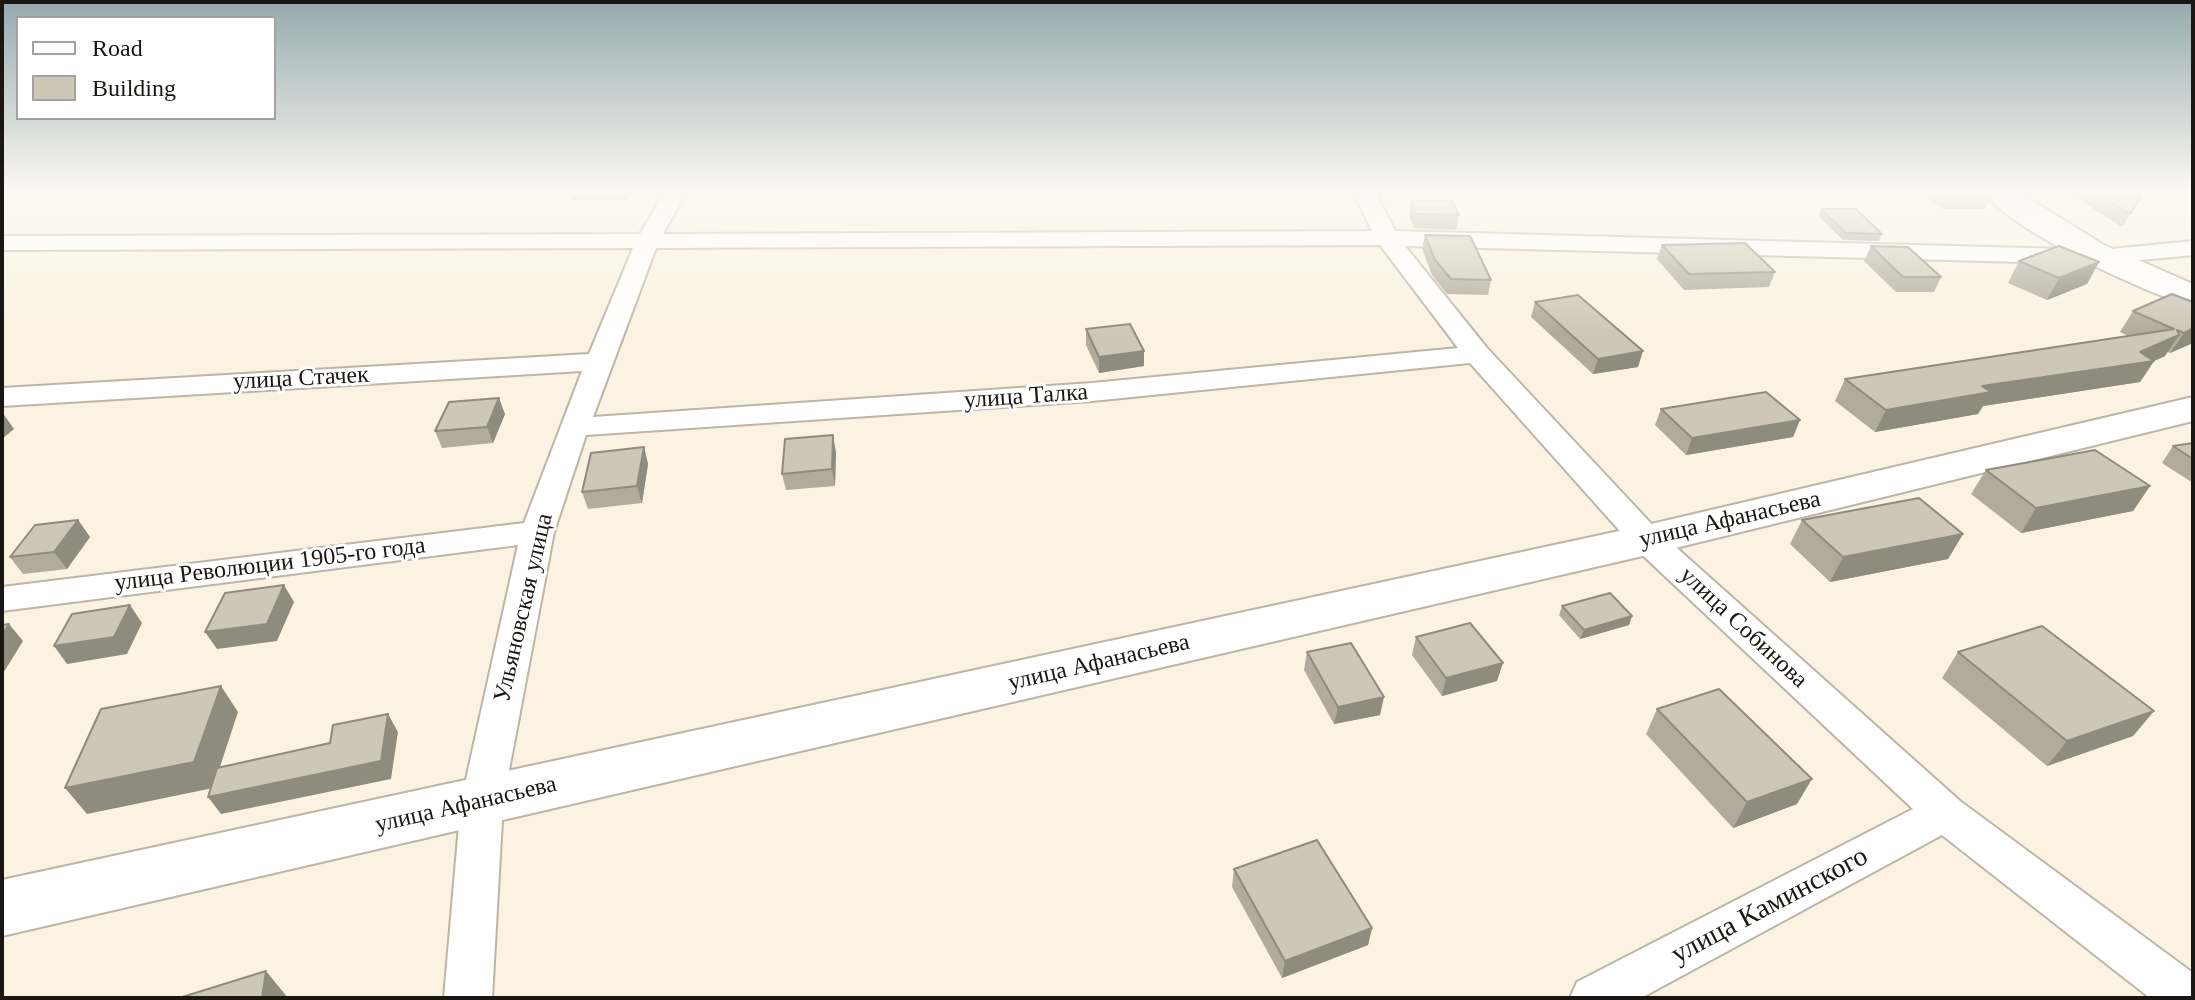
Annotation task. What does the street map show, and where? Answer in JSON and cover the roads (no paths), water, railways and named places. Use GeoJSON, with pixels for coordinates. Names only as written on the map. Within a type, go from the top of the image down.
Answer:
{"type":"FeatureCollection","features":[{"type":"Feature","properties":{"kind":"street"},"geometry":{"type":"LineString","coordinates":[[2,243],[540,240]]}},
{"type":"Feature","properties":{"kind":"street","name":"Ульяновская улица"},"geometry":{"type":"LineString","coordinates":[[468,998],[482,802],[537,532],[574,427],[648,240]]}},
{"type":"Feature","properties":{"kind":"street","name":"улица Собинова"},"geometry":{"type":"LineString","coordinates":[[1388,240],[1477,354],[1647,540],[1945,813],[2188,998]]}},
{"type":"Feature","properties":{"kind":"street"},"geometry":{"type":"LineString","coordinates":[[1450,240],[2101,257],[2193,248]]}},
{"type":"Feature","properties":{"kind":"street"},"geometry":{"type":"LineString","coordinates":[[2068,240],[2193,296]]}},
{"type":"Feature","properties":{"kind":"street","name":"улица Талка"},"geometry":{"type":"LineString","coordinates":[[574,427],[1092,392],[1477,354]]}},
{"type":"Feature","properties":{"kind":"street","name":"улица Стачек"},"geometry":{"type":"LineString","coordinates":[[2,397],[600,362]]}},
{"type":"Feature","properties":{"kind":"street","name":"улица Афанасьева"},"geometry":{"type":"LineString","coordinates":[[2,908],[1647,540],[2193,409]]}},
{"type":"Feature","properties":{"kind":"street","name":"улица Революции 1905-го года"},"geometry":{"type":"LineString","coordinates":[[2,599],[537,532]]}},
{"type":"Feature","properties":{"kind":"street","name":"улица Каминского"},"geometry":{"type":"LineString","coordinates":[[1594,998],[1945,813]]}}]}
